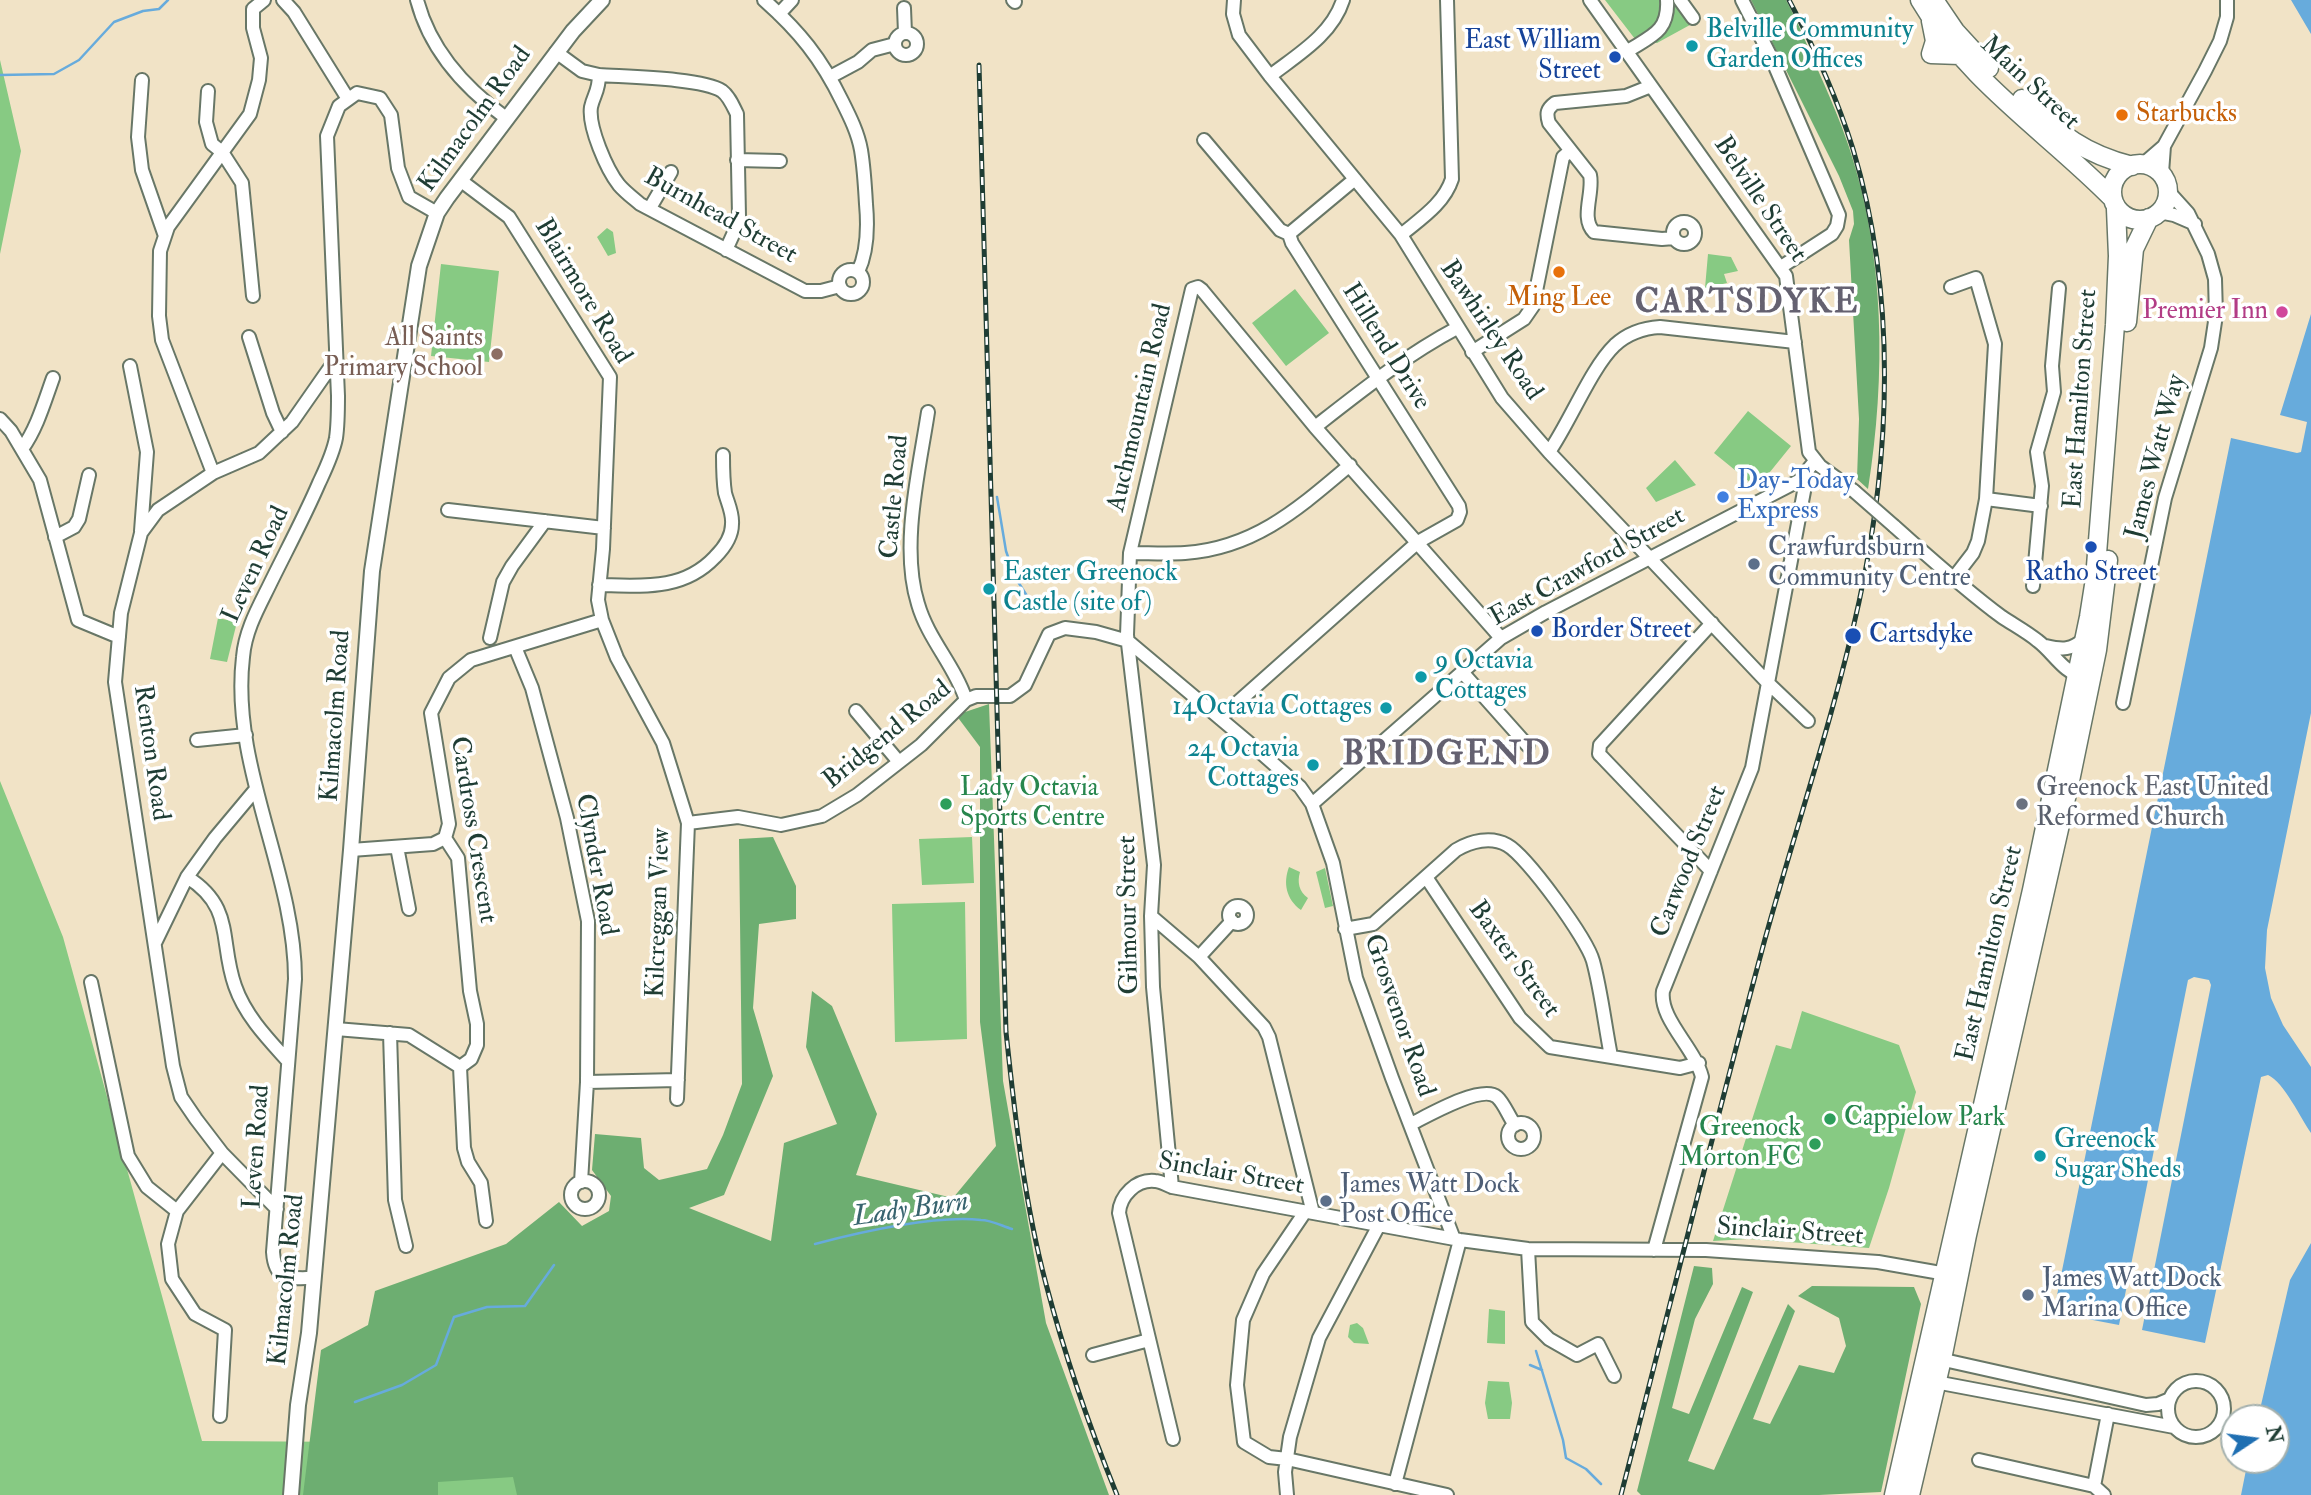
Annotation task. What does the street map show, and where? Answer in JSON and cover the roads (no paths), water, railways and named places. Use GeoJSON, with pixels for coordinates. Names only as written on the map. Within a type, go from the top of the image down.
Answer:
{"type":"FeatureCollection","features":[{"type":"Feature","properties":{"kind":"highway","name":"Main Street"},"geometry":{"type":"LineString","coordinates":[[1920,0],[2055,129],[2087,151],[2137,165]]}},
{"type":"Feature","properties":{"kind":"highway","name":"Main Street"},"geometry":{"type":"LineString","coordinates":[[1932,9],[1960,55],[2114,204]]}},
{"type":"Feature","properties":{"kind":"highway"},"geometry":{"type":"LineString","coordinates":[[2137,165],[2152,167],[2161,173],[2169,191],[2167,201],[2154,215],[2140,220],[2130,218],[2114,204],[2111,188],[2122,170],[2137,165]]}},
{"type":"Feature","properties":{"kind":"highway","name":"East Hamilton Street"},"geometry":{"type":"LineString","coordinates":[[2085,677],[2084,639],[2095,579],[2115,325],[2118,257],[2114,204]]}},
{"type":"Feature","properties":{"kind":"highway","name":"East Hamilton Street"},"geometry":{"type":"LineString","coordinates":[[1894,1495],[1934,1358],[2002,1052],[2052,867],[2085,677],[2107,579],[2132,258],[2137,241],[2154,215]]}},
{"type":"Feature","properties":{"kind":"highway","name":"East Hamilton Street"},"geometry":{"type":"LineString","coordinates":[[1910,1495],[1927,1381]]}},
{"type":"Feature","properties":{"kind":"main road","name":"Kilmacolm Road"},"geometry":{"type":"LineString","coordinates":[[291,1495],[298,1405],[309,1333],[336,1029],[372,571],[419,266],[437,213],[556,52],[602,0]]}},
{"type":"Feature","properties":{"kind":"street"},"geometry":{"type":"LineString","coordinates":[[212,473],[162,340],[159,316],[160,251],[168,227],[250,114],[259,80],[261,58],[253,28],[253,9],[264,0]]}},
{"type":"Feature","properties":{"kind":"street"},"geometry":{"type":"LineString","coordinates":[[283,0],[294,12],[348,99],[356,93],[380,98],[391,115],[398,168],[409,197],[437,213]]}},
{"type":"Feature","properties":{"kind":"street"},"geometry":{"type":"LineString","coordinates":[[417,0],[422,21],[442,54],[482,101],[506,118]]}},
{"type":"Feature","properties":{"kind":"street"},"geometry":{"type":"LineString","coordinates":[[764,0],[805,40],[830,77],[853,124],[864,174],[866,247],[858,272]]}},
{"type":"Feature","properties":{"kind":"street"},"geometry":{"type":"LineString","coordinates":[[779,14],[792,0]]}},
{"type":"Feature","properties":{"kind":"street","name":"Bawhirley Road"},"geometry":{"type":"LineString","coordinates":[[1234,0],[1233,14],[1239,35],[1401,235],[1502,398],[1549,452],[1767,682],[1808,721]]}},
{"type":"Feature","properties":{"kind":"street"},"geometry":{"type":"LineString","coordinates":[[1270,76],[1322,35],[1336,19],[1343,0]]}},
{"type":"Feature","properties":{"kind":"street"},"geometry":{"type":"LineString","coordinates":[[1401,235],[1440,202],[1452,179],[1447,0]]}},
{"type":"Feature","properties":{"kind":"street","name":"Belville Street"},"geometry":{"type":"LineString","coordinates":[[1590,0],[1781,267],[1788,283],[1808,446],[1813,459]]}},
{"type":"Feature","properties":{"kind":"street"},"geometry":{"type":"LineString","coordinates":[[1626,52],[1664,26],[1668,15],[1667,0]]}},
{"type":"Feature","properties":{"kind":"street"},"geometry":{"type":"LineString","coordinates":[[1680,0],[1693,18]]}},
{"type":"Feature","properties":{"kind":"street"},"geometry":{"type":"LineString","coordinates":[[1742,0],[1771,57],[1839,215],[1837,226],[1832,233],[1781,267]]}},
{"type":"Feature","properties":{"kind":"street"},"geometry":{"type":"LineString","coordinates":[[2161,173],[2164,146],[2220,41],[2227,17],[2227,0]]}},
{"type":"Feature","properties":{"kind":"street"},"geometry":{"type":"LineString","coordinates":[[904,8],[905,33]]}},
{"type":"Feature","properties":{"kind":"street"},"geometry":{"type":"LineString","coordinates":[[905,33],[913,35],[917,41],[914,53],[908,55],[900,53],[895,44],[898,37],[905,33]]}},
{"type":"Feature","properties":{"kind":"street"},"geometry":{"type":"LineString","coordinates":[[830,77],[858,62],[872,50],[895,44]]}},
{"type":"Feature","properties":{"kind":"street"},"geometry":{"type":"LineString","coordinates":[[556,52],[582,71],[690,83],[723,92],[737,114],[739,216],[726,250]]}},
{"type":"Feature","properties":{"kind":"street","name":"Burnhead Street"},"geometry":{"type":"LineString","coordinates":[[599,75],[599,90],[591,108],[594,129],[606,163],[621,187],[640,204],[806,290],[821,291],[840,286]]}},
{"type":"Feature","properties":{"kind":"street"},"geometry":{"type":"LineString","coordinates":[[142,80],[138,137],[142,170],[165,236]]}},
{"type":"Feature","properties":{"kind":"street"},"geometry":{"type":"LineString","coordinates":[[1651,86],[1626,96],[1555,103],[1548,108],[1547,114],[1549,123],[1590,175],[1592,182],[1587,220],[1594,232],[1674,238]]}},
{"type":"Feature","properties":{"kind":"street"},"geometry":{"type":"LineString","coordinates":[[208,91],[206,122],[212,144],[222,152],[242,183],[253,296]]}},
{"type":"Feature","properties":{"kind":"street","name":"Leven Road"},"geometry":{"type":"LineString","coordinates":[[314,1278],[289,1279],[280,1274],[274,1266],[295,979],[294,939],[256,789],[246,735],[242,685],[245,646],[254,617],[310,505],[332,453],[338,423],[327,136],[339,106],[348,99]]}},
{"type":"Feature","properties":{"kind":"street","name":"Hillend Drive"},"geometry":{"type":"LineString","coordinates":[[1204,140],[1280,230],[1289,234],[1292,243],[1458,506],[1460,512],[1457,520],[1418,542]]}},
{"type":"Feature","properties":{"kind":"street"},"geometry":{"type":"LineString","coordinates":[[2137,165],[2164,146]]}},
{"type":"Feature","properties":{"kind":"street"},"geometry":{"type":"LineString","coordinates":[[1472,352],[1524,319],[1533,306],[1563,157],[1570,151]]}},
{"type":"Feature","properties":{"kind":"street"},"geometry":{"type":"LineString","coordinates":[[1209,169],[1219,158]]}},
{"type":"Feature","properties":{"kind":"street"},"geometry":{"type":"LineString","coordinates":[[737,160],[780,161]]}},
{"type":"Feature","properties":{"kind":"street"},"geometry":{"type":"LineString","coordinates":[[650,208],[671,172]]}},
{"type":"Feature","properties":{"kind":"street"},"geometry":{"type":"LineString","coordinates":[[1289,234],[1355,179]]}},
{"type":"Feature","properties":{"kind":"street","name":"Blairmore Road"},"geometry":{"type":"LineString","coordinates":[[460,180],[509,217],[610,377],[604,528],[598,600],[602,620]]}},
{"type":"Feature","properties":{"kind":"street","name":"James Watt Way"},"geometry":{"type":"LineString","coordinates":[[2123,703],[2165,498],[2214,333],[2217,304],[2215,279],[2208,254],[2188,213],[2169,191]]}},
{"type":"Feature","properties":{"kind":"street"},"geometry":{"type":"LineString","coordinates":[[2154,215],[2174,215],[2195,225]]}},
{"type":"Feature","properties":{"kind":"street"},"geometry":{"type":"LineString","coordinates":[[850,270],[858,272],[864,282],[859,292],[848,294],[840,286],[842,274],[850,270]]}},
{"type":"Feature","properties":{"kind":"street"},"geometry":{"type":"LineString","coordinates":[[1951,286],[1976,278],[1995,344],[1986,499],[1978,541],[1973,553],[1954,579]]}},
{"type":"Feature","properties":{"kind":"street","name":"Auchmountain Road"},"geometry":{"type":"LineString","coordinates":[[1128,641],[1130,553],[1192,289],[1198,287],[1202,290],[1315,427]]}},
{"type":"Feature","properties":{"kind":"street"},"geometry":{"type":"LineString","coordinates":[[2033,586],[2042,486],[2037,452],[2053,392],[2052,366],[2059,288]]}},
{"type":"Feature","properties":{"kind":"street"},"geometry":{"type":"LineString","coordinates":[[1549,452],[1599,367],[1614,346],[1629,335],[1660,327],[1795,342]]}},
{"type":"Feature","properties":{"kind":"street"},"geometry":{"type":"LineString","coordinates":[[1457,328],[1434,340],[1378,378],[1315,427],[1502,638]]}},
{"type":"Feature","properties":{"kind":"street"},"geometry":{"type":"LineString","coordinates":[[249,338],[282,432]]}},
{"type":"Feature","properties":{"kind":"street","name":"Renton Road"},"geometry":{"type":"LineString","coordinates":[[277,1209],[222,1153],[181,1097],[173,1066],[115,682],[121,613],[141,533],[158,510],[212,473],[259,453],[282,432],[336,359]]}},
{"type":"Feature","properties":{"kind":"street"},"geometry":{"type":"LineString","coordinates":[[130,366],[147,452],[141,533]]}},
{"type":"Feature","properties":{"kind":"street"},"geometry":{"type":"LineString","coordinates":[[22,449],[31,436],[53,378]]}},
{"type":"Feature","properties":{"kind":"street","name":"Castle Road"},"geometry":{"type":"LineString","coordinates":[[928,412],[912,522],[911,566],[918,605],[932,635],[961,682],[966,700]]}},
{"type":"Feature","properties":{"kind":"street"},"geometry":{"type":"LineString","coordinates":[[0,419],[40,480],[78,620],[119,637]]}},
{"type":"Feature","properties":{"kind":"street"},"geometry":{"type":"LineString","coordinates":[[599,585],[664,585],[703,569],[719,553],[733,526],[723,477],[723,455]]}},
{"type":"Feature","properties":{"kind":"street"},"geometry":{"type":"LineString","coordinates":[[1806,477],[1813,459],[1854,491],[1954,579],[2005,619],[2046,646],[2063,667],[2085,677]]}},
{"type":"Feature","properties":{"kind":"street"},"geometry":{"type":"LineString","coordinates":[[1130,553],[1186,553],[1238,542],[1263,532],[1293,513],[1350,465]]}},
{"type":"Feature","properties":{"kind":"street"},"geometry":{"type":"LineString","coordinates":[[55,537],[74,527],[79,520],[89,475]]}},
{"type":"Feature","properties":{"kind":"street","name":"East Crawford Street"},"geometry":{"type":"LineString","coordinates":[[1312,804],[1502,638],[1806,477]]}},
{"type":"Feature","properties":{"kind":"street","name":"Carwood Street"},"geometry":{"type":"LineString","coordinates":[[1699,1063],[1666,1011],[1662,998],[1664,985],[1752,768],[1806,477]]}},
{"type":"Feature","properties":{"kind":"street"},"geometry":{"type":"LineString","coordinates":[[1986,499],[2041,506]]}},
{"type":"Feature","properties":{"kind":"street"},"geometry":{"type":"LineString","coordinates":[[448,510],[604,528]]}},
{"type":"Feature","properties":{"kind":"street"},"geometry":{"type":"LineString","coordinates":[[490,638],[503,582],[545,521]]}},
{"type":"Feature","properties":{"kind":"street"},"geometry":{"type":"LineString","coordinates":[[1220,718],[1418,542]]}},
{"type":"Feature","properties":{"kind":"street","name":"Cardross Crescent"},"geometry":{"type":"LineString","coordinates":[[460,1067],[471,1059],[477,1045],[477,1024],[470,990],[458,858],[445,838],[449,824],[431,713],[449,678],[471,660],[602,620]]}},
{"type":"Feature","properties":{"kind":"street","name":"Kilcreggan View"},"geometry":{"type":"LineString","coordinates":[[602,620],[617,658],[663,743],[688,823],[677,1099]]}},
{"type":"Feature","properties":{"kind":"street"},"geometry":{"type":"LineString","coordinates":[[1711,871],[1602,757],[1599,750],[1600,745],[1712,623]]}},
{"type":"Feature","properties":{"kind":"street","name":"Bridgend Road"},"geometry":{"type":"LineString","coordinates":[[688,823],[737,817],[781,825],[822,816],[857,795],[921,745],[966,700],[976,696],[1010,696],[1020,691],[1049,634],[1065,628],[1096,632],[1128,641],[1300,787],[1312,804]]}},
{"type":"Feature","properties":{"kind":"street"},"geometry":{"type":"LineString","coordinates":[[2046,646],[2070,649],[2084,639]]}},
{"type":"Feature","properties":{"kind":"street","name":"Gilmour Street"},"geometry":{"type":"LineString","coordinates":[[1128,641],[1154,865],[1151,916],[1153,987],[1172,1187]]}},
{"type":"Feature","properties":{"kind":"street","name":"Clynder Road"},"geometry":{"type":"LineString","coordinates":[[515,646],[533,688],[567,818],[588,921],[587,1082],[581,1182]]}},
{"type":"Feature","properties":{"kind":"street"},"geometry":{"type":"LineString","coordinates":[[1463,673],[1528,746]]}},
{"type":"Feature","properties":{"kind":"street"},"geometry":{"type":"LineString","coordinates":[[856,710],[899,762]]}},
{"type":"Feature","properties":{"kind":"street"},"geometry":{"type":"LineString","coordinates":[[197,740],[246,735]]}},
{"type":"Feature","properties":{"kind":"street"},"geometry":{"type":"LineString","coordinates":[[154,943],[187,877],[256,789]]}},
{"type":"Feature","properties":{"kind":"street","name":"Grosvenor Road"},"geometry":{"type":"LineString","coordinates":[[1312,804],[1333,863],[1356,978],[1392,1078],[1457,1239]]}},
{"type":"Feature","properties":{"kind":"street"},"geometry":{"type":"LineString","coordinates":[[351,850],[433,844],[445,838]]}},
{"type":"Feature","properties":{"kind":"street"},"geometry":{"type":"LineString","coordinates":[[1345,929],[1373,924],[1468,842],[1486,840],[1506,844],[1522,857],[1586,943],[1593,962],[1611,1056]]}},
{"type":"Feature","properties":{"kind":"street"},"geometry":{"type":"LineString","coordinates":[[397,847],[409,909]]}},
{"type":"Feature","properties":{"kind":"street"},"geometry":{"type":"LineString","coordinates":[[187,877],[202,886],[220,914],[226,930],[235,986],[255,1024],[287,1060]]}},
{"type":"Feature","properties":{"kind":"street","name":"Baxter Street"},"geometry":{"type":"LineString","coordinates":[[1426,877],[1520,1018],[1550,1047],[1681,1068],[1699,1063]]}},
{"type":"Feature","properties":{"kind":"street"},"geometry":{"type":"LineString","coordinates":[[1151,916],[1199,957],[1264,1027],[1269,1037],[1309,1212],[1263,1274],[1242,1320],[1237,1385],[1244,1442],[1269,1457],[1447,1495]]}},
{"type":"Feature","properties":{"kind":"street"},"geometry":{"type":"LineString","coordinates":[[1199,957],[1232,921]]}},
{"type":"Feature","properties":{"kind":"street"},"geometry":{"type":"LineString","coordinates":[[91,982],[128,1157],[147,1187],[177,1211]]}},
{"type":"Feature","properties":{"kind":"street"},"geometry":{"type":"LineString","coordinates":[[336,1029],[416,1037],[460,1067],[464,1148],[468,1162],[481,1183],[486,1221]]}},
{"type":"Feature","properties":{"kind":"street"},"geometry":{"type":"LineString","coordinates":[[390,1033],[395,1200],[406,1246]]}},
{"type":"Feature","properties":{"kind":"street"},"geometry":{"type":"LineString","coordinates":[[1654,1250],[1701,1082],[1699,1063]]}},
{"type":"Feature","properties":{"kind":"street"},"geometry":{"type":"LineString","coordinates":[[587,1082],[677,1080]]}},
{"type":"Feature","properties":{"kind":"street"},"geometry":{"type":"LineString","coordinates":[[1411,1124],[1465,1098],[1489,1093],[1497,1097],[1514,1125]]}},
{"type":"Feature","properties":{"kind":"street"},"geometry":{"type":"LineString","coordinates":[[220,1416],[225,1330],[195,1314],[172,1279],[168,1244],[177,1211],[222,1153]]}},
{"type":"Feature","properties":{"kind":"street","name":"Sinclair Street"},"geometry":{"type":"LineString","coordinates":[[1173,1439],[1121,1223],[1120,1204],[1126,1194],[1140,1183],[1157,1180],[1172,1187],[1457,1239],[1528,1249],[1706,1250],[1878,1262],[1952,1275]]}},
{"type":"Feature","properties":{"kind":"street"},"geometry":{"type":"LineString","coordinates":[[1287,1495],[1285,1472],[1290,1437],[1319,1338],[1379,1225]]}},
{"type":"Feature","properties":{"kind":"street"},"geometry":{"type":"LineString","coordinates":[[1395,1484],[1457,1239]]}},
{"type":"Feature","properties":{"kind":"street"},"geometry":{"type":"LineString","coordinates":[[1528,1249],[1532,1322],[1549,1339],[1577,1354],[1598,1344],[1614,1376]]}},
{"type":"Feature","properties":{"kind":"street"},"geometry":{"type":"LineString","coordinates":[[1093,1355],[1149,1340]]}},
{"type":"Feature","properties":{"kind":"street"},"geometry":{"type":"LineString","coordinates":[[1934,1358],[2146,1405],[2170,1399]]}},
{"type":"Feature","properties":{"kind":"street"},"geometry":{"type":"LineString","coordinates":[[1927,1381],[2174,1427]]}},
{"type":"Feature","properties":{"kind":"street"},"geometry":{"type":"LineString","coordinates":[[2196,1381],[2207,1383],[2217,1391],[2223,1402],[2224,1415],[2219,1426],[2209,1435],[2196,1438],[2184,1435],[2174,1427],[2168,1414],[2170,1399],[2175,1390],[2185,1384],[2196,1381]]}},
{"type":"Feature","properties":{"kind":"street"},"geometry":{"type":"LineString","coordinates":[[1979,1460],[2099,1491],[2108,1415]]}},
{"type":"Feature","properties":{"kind":"water"},"geometry":{"type":"Polygon","coordinates":[[[2291,0],[2311,0],[2311,34],[2291,0]]]}},
{"type":"Feature","properties":{"kind":"water"},"geometry":{"type":"Polygon","coordinates":[[[2311,314],[2311,713],[2267,930],[2265,968],[2271,998],[2283,1025],[2311,1067],[2311,1133],[2280,1085],[2268,1075],[2261,1077],[2205,1343],[2142,1330],[2211,985],[2209,980],[2194,977],[2188,980],[2119,1325],[2056,1313],[2054,1310],[2231,438],[2301,452],[2307,422],[2280,415],[2311,314]]]}},
{"type":"Feature","properties":{"kind":"water"},"geometry":{"type":"Polygon","coordinates":[[[2311,1243],[2311,1495],[2241,1495],[2245,1474],[2290,1474],[2290,1404],[2261,1404],[2290,1280],[2311,1243]]]}},
{"type":"Feature","properties":{"kind":"waterway"},"geometry":{"type":"LineString","coordinates":[[0,75],[54,74],[79,60],[114,22],[143,11],[159,9],[168,0]]}},
{"type":"Feature","properties":{"kind":"waterway"},"geometry":{"type":"LineString","coordinates":[[997,497],[1006,551],[1015,577],[1034,607]]}},
{"type":"Feature","properties":{"kind":"waterway","name":"Lady Burn"},"geometry":{"type":"LineString","coordinates":[[815,1244],[875,1230],[942,1220],[985,1220],[1012,1229]]}},
{"type":"Feature","properties":{"kind":"waterway"},"geometry":{"type":"LineString","coordinates":[[355,1402],[402,1385],[436,1365],[454,1317],[487,1307],[525,1306],[554,1265]]}},
{"type":"Feature","properties":{"kind":"waterway","name":"Lady Burn"},"geometry":{"type":"LineString","coordinates":[[1536,1351],[1566,1458],[1586,1469],[1601,1484]]}},
{"type":"Feature","properties":{"kind":"waterway","name":"Lady Burn"},"geometry":{"type":"LineString","coordinates":[[1530,1365],[1542,1370]]}},
{"type":"Feature","properties":{"kind":"railway"},"geometry":{"type":"LineString","coordinates":[[1621,1495],[1765,939],[1849,645],[1870,546],[1878,490],[1883,433],[1883,318],[1867,204],[1840,111],[1789,0]]}},
{"type":"Feature","properties":{"kind":"railway"},"geometry":{"type":"LineString","coordinates":[[979,65],[1006,1032],[1021,1158],[1038,1253],[1069,1364],[1117,1495]]}},
{"type":"Feature","properties":{"kind":"place","name":"Belville Community Garden Offices"},"geometry":{"type":"Point","coordinates":[1692,46]}},
{"type":"Feature","properties":{"kind":"place","name":"East William Street"},"geometry":{"type":"Point","coordinates":[1615,57]}},
{"type":"Feature","properties":{"kind":"place","name":"Starbucks"},"geometry":{"type":"Point","coordinates":[2122,115]}},
{"type":"Feature","properties":{"kind":"place","name":"Ming Lee"},"geometry":{"type":"Point","coordinates":[1559,272]}},
{"type":"Feature","properties":{"kind":"place","name":"Premier Inn"},"geometry":{"type":"Point","coordinates":[2282,312]}},
{"type":"Feature","properties":{"kind":"place","name":"All Saints Primary School"},"geometry":{"type":"Point","coordinates":[497,354]}},
{"type":"Feature","properties":{"kind":"place","name":"Day-Today Express"},"geometry":{"type":"Point","coordinates":[1723,497]}},
{"type":"Feature","properties":{"kind":"place","name":"Ratho Street"},"geometry":{"type":"Point","coordinates":[2091,547]}},
{"type":"Feature","properties":{"kind":"place","name":"Crawfurdsburn Community Centre"},"geometry":{"type":"Point","coordinates":[1754,564]}},
{"type":"Feature","properties":{"kind":"place","name":"Easter Greenock Castle (site of)"},"geometry":{"type":"Point","coordinates":[989,589]}},
{"type":"Feature","properties":{"kind":"place","name":"Border Street"},"geometry":{"type":"Point","coordinates":[1537,631]}},
{"type":"Feature","properties":{"kind":"place","name":"Cartsdyke"},"geometry":{"type":"Point","coordinates":[1853,636]}},
{"type":"Feature","properties":{"kind":"place","name":"9 Octavia Cottages"},"geometry":{"type":"Point","coordinates":[1421,677]}},
{"type":"Feature","properties":{"kind":"place","name":"14Octavia Cottages"},"geometry":{"type":"Point","coordinates":[1386,708]}},
{"type":"Feature","properties":{"kind":"place","name":"24 Octavia Cottages"},"geometry":{"type":"Point","coordinates":[1313,765]}},
{"type":"Feature","properties":{"kind":"place","name":"Lady Octavia Sports Centre"},"geometry":{"type":"Point","coordinates":[946,804]}},
{"type":"Feature","properties":{"kind":"place","name":"Greenock East United Reformed Church"},"geometry":{"type":"Point","coordinates":[2022,804]}},
{"type":"Feature","properties":{"kind":"place","name":"Cappielow Park"},"geometry":{"type":"Point","coordinates":[1830,1119]}},
{"type":"Feature","properties":{"kind":"place","name":"Greenock Morton FC"},"geometry":{"type":"Point","coordinates":[1815,1144]}},
{"type":"Feature","properties":{"kind":"place","name":"Greenock Sugar Sheds"},"geometry":{"type":"Point","coordinates":[2040,1156]}},
{"type":"Feature","properties":{"kind":"place","name":"James Watt Dock Post Office"},"geometry":{"type":"Point","coordinates":[1326,1201]}},
{"type":"Feature","properties":{"kind":"place","name":"James Watt Dock Marina Office"},"geometry":{"type":"Point","coordinates":[2028,1295]}},
{"type":"Feature","properties":{"kind":"district","name":"CARTSDYKE"},"geometry":{"type":"Point","coordinates":[1747,305]}},
{"type":"Feature","properties":{"kind":"district","name":"BRIDGEND"},"geometry":{"type":"Point","coordinates":[1447,757]}}]}
